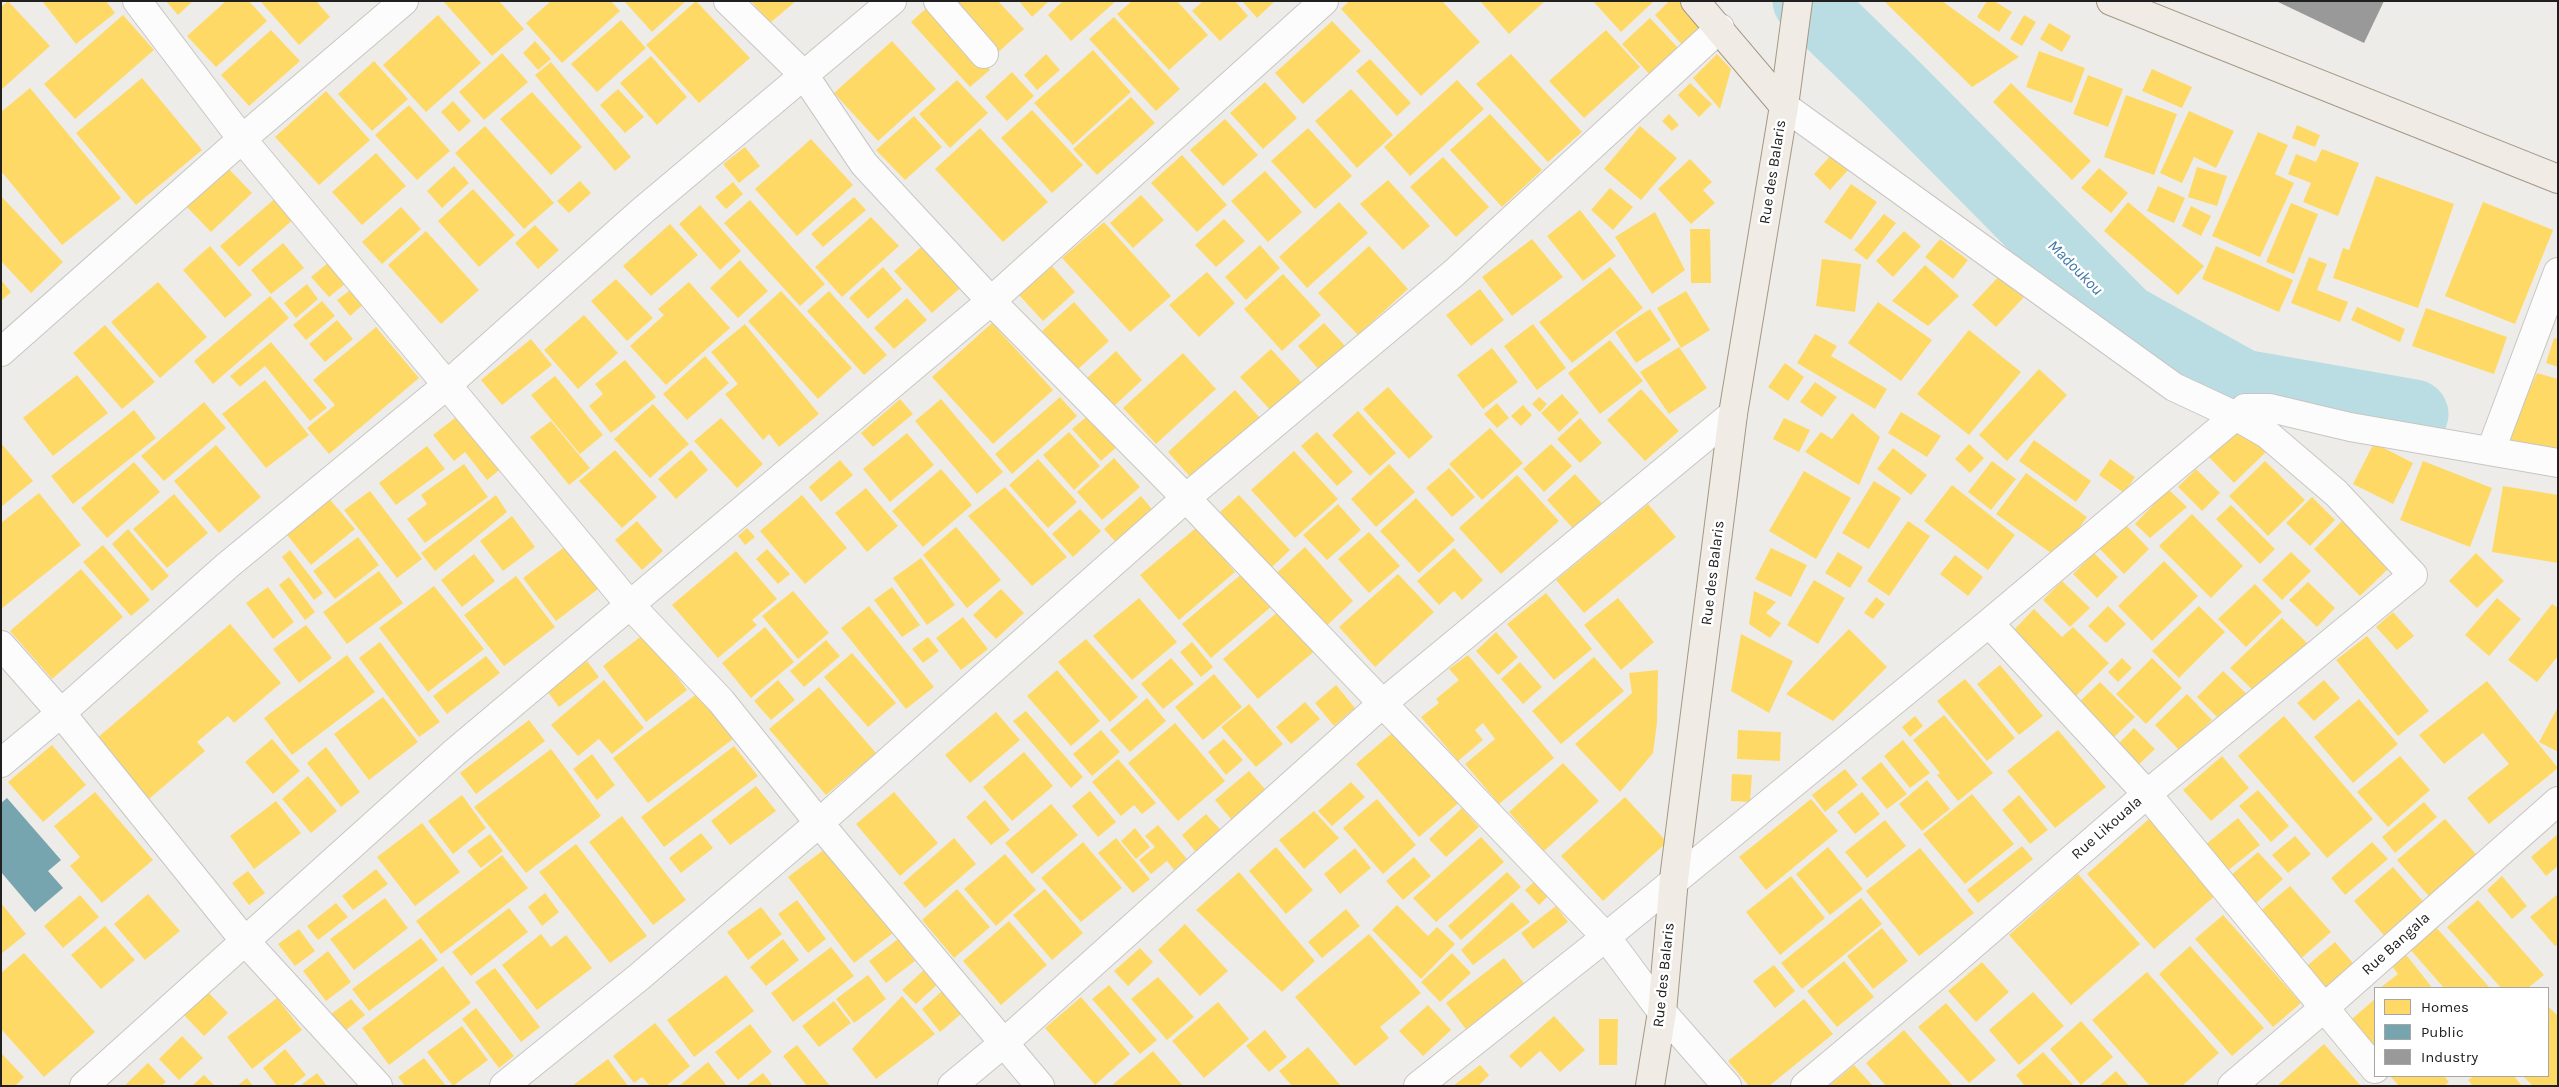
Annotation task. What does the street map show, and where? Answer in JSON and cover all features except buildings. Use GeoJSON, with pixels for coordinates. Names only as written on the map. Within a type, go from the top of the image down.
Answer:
{"type":"FeatureCollection","features":[{"type":"Feature","properties":{"kind":"main road"},"geometry":{"type":"LineString","coordinates":[[1695,1],[1720,28],[1784,106]]}},
{"type":"Feature","properties":{"kind":"main road","name":"Rue des Balaris"},"geometry":{"type":"LineString","coordinates":[[1650,1086],[1662,1012],[1674,879],[1733,414],[1784,106],[1798,1]]}},
{"type":"Feature","properties":{"kind":"main road"},"geometry":{"type":"LineString","coordinates":[[2111,1],[2558,179]]}},
{"type":"Feature","properties":{"kind":"street"},"geometry":{"type":"LineString","coordinates":[[137,1],[242,139],[447,386],[630,605],[721,701],[819,823],[1005,1042],[1040,1086]]}},
{"type":"Feature","properties":{"kind":"street"},"geometry":{"type":"LineString","coordinates":[[1,352],[242,139],[404,1]]}},
{"type":"Feature","properties":{"kind":"street"},"geometry":{"type":"LineString","coordinates":[[728,1],[804,75],[864,164],[991,301],[1186,498],[1606,937],[1662,1012],[1727,1086]]}},
{"type":"Feature","properties":{"kind":"street"},"geometry":{"type":"LineString","coordinates":[[1,763],[61,713],[228,565],[447,386],[641,212],[892,1]]}},
{"type":"Feature","properties":{"kind":"street"},"geometry":{"type":"LineString","coordinates":[[938,1],[984,54]]}},
{"type":"Feature","properties":{"kind":"street"},"geometry":{"type":"LineString","coordinates":[[84,1086],[455,752],[991,301],[1324,1]]}},
{"type":"Feature","properties":{"kind":"street"},"geometry":{"type":"LineString","coordinates":[[504,1086],[639,977],[819,823],[1186,498],[1454,273],[1720,28]]}},
{"type":"Feature","properties":{"kind":"street"},"geometry":{"type":"LineString","coordinates":[[1784,106],[2174,387],[2234,415]]}},
{"type":"Feature","properties":{"kind":"street"},"geometry":{"type":"LineString","coordinates":[[2491,450],[2558,272]]}},
{"type":"Feature","properties":{"kind":"street"},"geometry":{"type":"LineString","coordinates":[[1418,1086],[1606,937],[1674,879],[1989,623],[2234,415],[2245,408],[2270,408],[2350,426],[2558,463]]}},
{"type":"Feature","properties":{"kind":"street"},"geometry":{"type":"LineString","coordinates":[[952,1086],[1005,1042],[1383,702],[1733,414]]}},
{"type":"Feature","properties":{"kind":"street","name":"Rue Likouala"},"geometry":{"type":"LineString","coordinates":[[1805,1086],[1946,968],[2147,794],[2413,575],[2336,494],[2294,455],[2267,434],[2234,415]]}},
{"type":"Feature","properties":{"kind":"street"},"geometry":{"type":"LineString","coordinates":[[1989,623],[2147,794],[2374,1069]]}},
{"type":"Feature","properties":{"kind":"street"},"geometry":{"type":"LineString","coordinates":[[1,645],[61,713],[244,940],[378,1086]]}},
{"type":"Feature","properties":{"kind":"street","name":"Rue Bangala"},"geometry":{"type":"LineString","coordinates":[[2232,1086],[2324,1008],[2558,801]]}},
{"type":"Feature","properties":{"kind":"waterway","name":"Madoukou"},"geometry":{"type":"LineString","coordinates":[[1807,1],[1889,80],[2125,318],[2243,384],[2414,414]]}}]}
